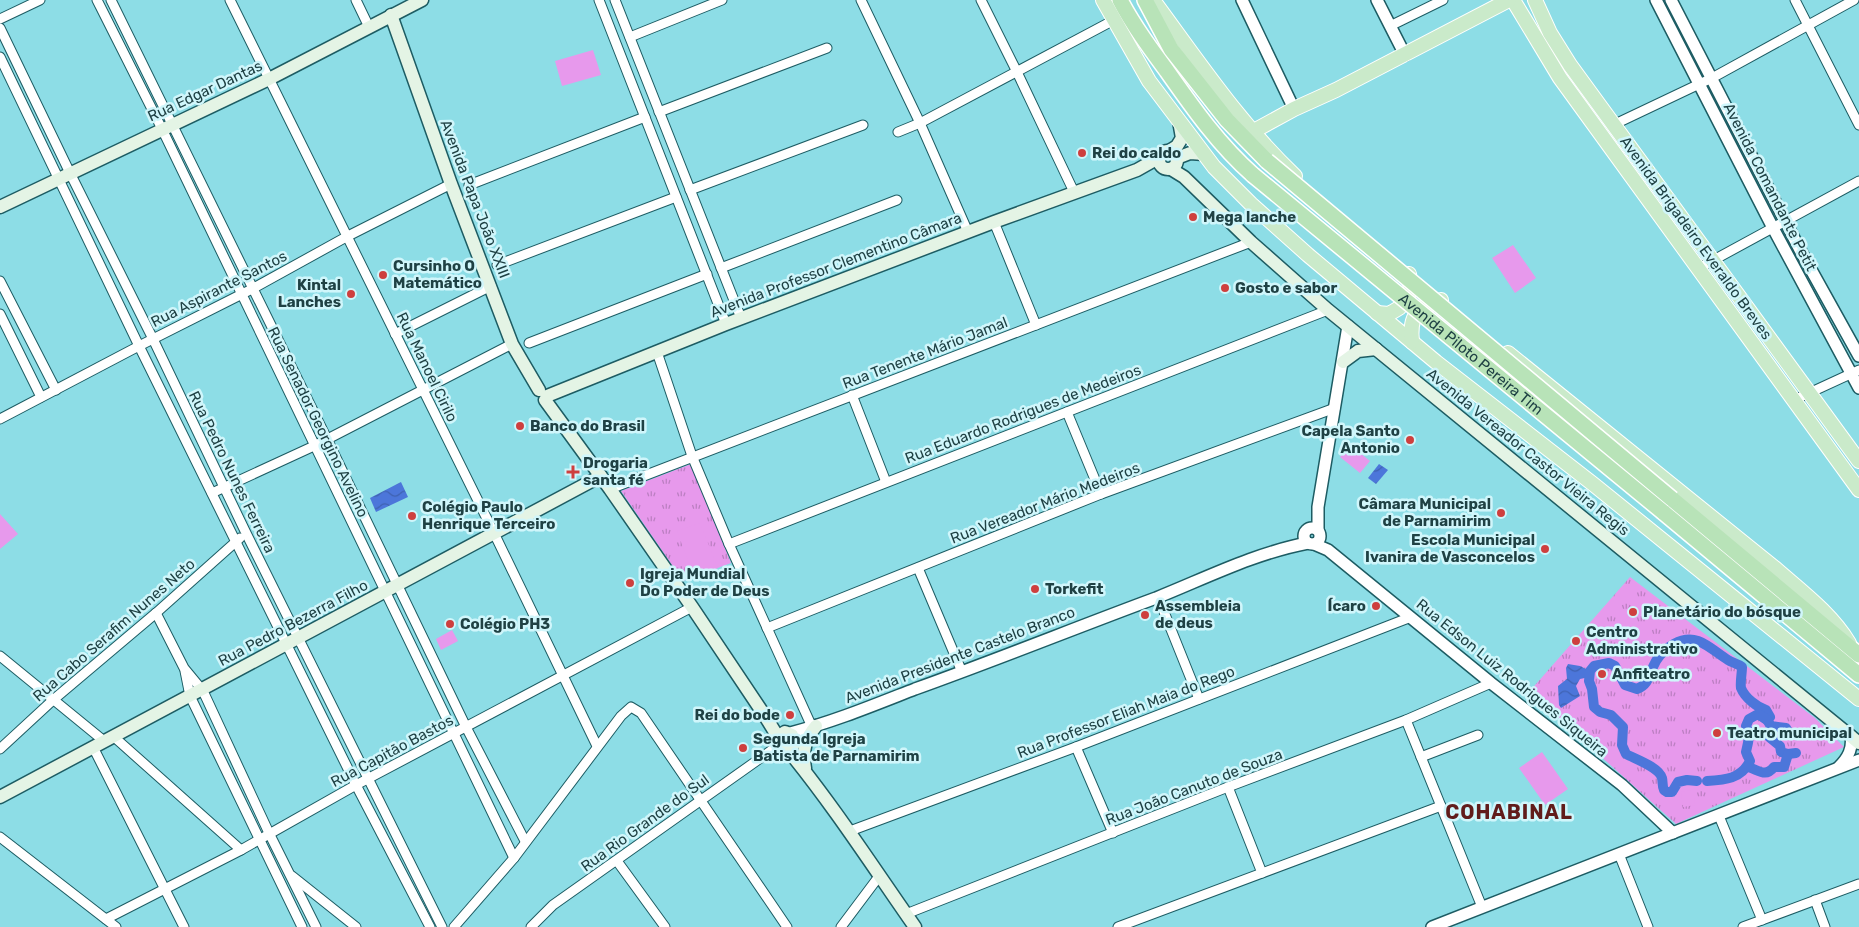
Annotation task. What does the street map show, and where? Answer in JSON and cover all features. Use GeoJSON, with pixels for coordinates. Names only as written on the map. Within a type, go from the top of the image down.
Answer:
{"type":"FeatureCollection","features":[{"type":"Feature","properties":{"kind":"highway","name":"Avenida Piloto Pereira Tim"},"geometry":{"type":"LineString","coordinates":[[1120,0],[1133,24],[1197,113],[1220,141],[1253,175],[1859,675]]}},
{"type":"Feature","properties":{"kind":"highway","name":"Avenida Piloto Pereira Tim"},"geometry":{"type":"LineString","coordinates":[[1145,0],[1171,49],[1227,120],[1267,161],[1856,653]]}},
{"type":"Feature","properties":{"kind":"main road","name":"Rua Edgar Dantas"},"geometry":{"type":"LineString","coordinates":[[0,207],[269,79],[422,0]]}},
{"type":"Feature","properties":{"kind":"main road"},"geometry":{"type":"LineString","coordinates":[[1103,0],[1141,70],[1214,167],[1251,204],[1377,313],[1478,396],[1593,484],[1859,699]]}},
{"type":"Feature","properties":{"kind":"main road"},"geometry":{"type":"LineString","coordinates":[[1153,0],[1252,132],[1321,201],[1441,300],[1776,569],[1824,613],[1846,638],[1856,653]]}},
{"type":"Feature","properties":{"kind":"main road"},"geometry":{"type":"LineString","coordinates":[[1252,132],[1511,0]]}},
{"type":"Feature","properties":{"kind":"main road","name":"Avenida Brigadeiro Everaldo Breves"},"geometry":{"type":"LineString","coordinates":[[1511,0],[1560,78],[1859,490]]}},
{"type":"Feature","properties":{"kind":"main road","name":"Avenida Brigadeiro Everaldo Breves"},"geometry":{"type":"LineString","coordinates":[[1535,0],[1550,33],[1613,125],[1859,461]]}},
{"type":"Feature","properties":{"kind":"main road","name":"Avenida Papa João XXIII"},"geometry":{"type":"LineString","coordinates":[[391,15],[451,184],[512,344],[544,395],[692,606],[765,716],[787,740],[806,771],[915,927]]}},
{"type":"Feature","properties":{"kind":"main road","name":"Avenida Professor Clementino Câmara"},"geometry":{"type":"LineString","coordinates":[[1170,161],[1182,138],[1179,121]]}},
{"type":"Feature","properties":{"kind":"main road","name":"Avenida Professor Clementino Câmara"},"geometry":{"type":"LineString","coordinates":[[544,395],[1074,192],[1190,153],[1204,154]]}},
{"type":"Feature","properties":{"kind":"main road","name":"Avenida Vereador Castor Vieira Regis"},"geometry":{"type":"LineString","coordinates":[[1170,161],[1251,242],[1328,310],[1855,740]]}},
{"type":"Feature","properties":{"kind":"main road"},"geometry":{"type":"LineString","coordinates":[[1377,313],[1389,314],[1399,308],[1411,290],[1409,274]]}},
{"type":"Feature","properties":{"kind":"main road"},"geometry":{"type":"LineString","coordinates":[[1412,342],[1410,331],[1413,320],[1424,306],[1441,300]]}},
{"type":"Feature","properties":{"kind":"main road"},"geometry":{"type":"LineString","coordinates":[[1343,362],[1358,351],[1376,349]]}},
{"type":"Feature","properties":{"kind":"main road","name":"Rua Pedro Bezerra Filho"},"geometry":{"type":"LineString","coordinates":[[0,797],[601,476]]}},
{"type":"Feature","properties":{"kind":"main road"},"geometry":{"type":"LineString","coordinates":[[806,771],[803,754],[804,746],[814,727]]}},
{"type":"Feature","properties":{"kind":"street"},"geometry":{"type":"LineString","coordinates":[[0,19],[40,0]]}},
{"type":"Feature","properties":{"kind":"street","name":"Rua Senador Georgino Avelino"},"geometry":{"type":"LineString","coordinates":[[97,0],[167,126],[252,289],[327,439],[466,727],[525,841]]}},
{"type":"Feature","properties":{"kind":"street","name":"Rua Senador Georgino Avelino"},"geometry":{"type":"LineString","coordinates":[[111,0],[242,294],[384,592],[514,858]]}},
{"type":"Feature","properties":{"kind":"street","name":"Rua Manoel Cirilo"},"geometry":{"type":"LineString","coordinates":[[230,0],[598,746]]}},
{"type":"Feature","properties":{"kind":"street"},"geometry":{"type":"LineString","coordinates":[[356,0],[369,27]]}},
{"type":"Feature","properties":{"kind":"street"},"geometry":{"type":"LineString","coordinates":[[600,0],[726,324]]}},
{"type":"Feature","properties":{"kind":"street"},"geometry":{"type":"LineString","coordinates":[[630,36],[722,0]]}},
{"type":"Feature","properties":{"kind":"street"},"geometry":{"type":"LineString","coordinates":[[861,0],[920,123],[968,232]]}},
{"type":"Feature","properties":{"kind":"street"},"geometry":{"type":"LineString","coordinates":[[981,0],[1074,192]]}},
{"type":"Feature","properties":{"kind":"street"},"geometry":{"type":"LineString","coordinates":[[1242,0],[1294,109]]}},
{"type":"Feature","properties":{"kind":"street"},"geometry":{"type":"LineString","coordinates":[[1377,0],[1405,55]]}},
{"type":"Feature","properties":{"kind":"street"},"geometry":{"type":"LineString","coordinates":[[1390,26],[1443,0]]}},
{"type":"Feature","properties":{"kind":"street","name":"Avenida Comandante Petit"},"geometry":{"type":"LineString","coordinates":[[1656,0],[1774,228],[1856,372],[1859,388]]}},
{"type":"Feature","properties":{"kind":"street","name":"Avenida Comandante Petit"},"geometry":{"type":"LineString","coordinates":[[1671,0],[1786,221],[1859,356]]}},
{"type":"Feature","properties":{"kind":"street"},"geometry":{"type":"LineString","coordinates":[[1795,0],[1859,126]]}},
{"type":"Feature","properties":{"kind":"street"},"geometry":{"type":"LineString","coordinates":[[1613,125],[1712,78],[1854,0]]}},
{"type":"Feature","properties":{"kind":"street"},"geometry":{"type":"LineString","coordinates":[[604,11],[616,3],[741,318]]}},
{"type":"Feature","properties":{"kind":"street"},"geometry":{"type":"LineString","coordinates":[[898,132],[920,123],[1114,20]]}},
{"type":"Feature","properties":{"kind":"street","name":"Rua Pedro Nunes Ferreira"},"geometry":{"type":"LineString","coordinates":[[0,28],[139,346],[356,786],[430,927]]}},
{"type":"Feature","properties":{"kind":"street"},"geometry":{"type":"LineString","coordinates":[[659,112],[827,48]]}},
{"type":"Feature","properties":{"kind":"street","name":"Rua Pedro Nunes Ferreira"},"geometry":{"type":"LineString","coordinates":[[0,57],[153,339],[246,533],[326,690],[442,927]]}},
{"type":"Feature","properties":{"kind":"street"},"geometry":{"type":"LineString","coordinates":[[633,86],[647,81]]}},
{"type":"Feature","properties":{"kind":"street"},"geometry":{"type":"LineString","coordinates":[[469,185],[645,116]]}},
{"type":"Feature","properties":{"kind":"street"},"geometry":{"type":"LineString","coordinates":[[690,190],[863,125]]}},
{"type":"Feature","properties":{"kind":"street"},"geometry":{"type":"LineString","coordinates":[[1733,149],[1745,142]]}},
{"type":"Feature","properties":{"kind":"street"},"geometry":{"type":"LineString","coordinates":[[664,164],[678,158]]}},
{"type":"Feature","properties":{"kind":"street"},"geometry":{"type":"LineString","coordinates":[[1699,268],[1859,181]]}},
{"type":"Feature","properties":{"kind":"street","name":"Rua Aspirante Santos"},"geometry":{"type":"LineString","coordinates":[[0,420],[139,346],[252,289],[348,236],[451,184]]}},
{"type":"Feature","properties":{"kind":"street"},"geometry":{"type":"LineString","coordinates":[[497,265],[676,197]]}},
{"type":"Feature","properties":{"kind":"street"},"geometry":{"type":"LineString","coordinates":[[721,268],[897,200]]}},
{"type":"Feature","properties":{"kind":"street"},"geometry":{"type":"LineString","coordinates":[[994,222],[1036,325]]}},
{"type":"Feature","properties":{"kind":"street"},"geometry":{"type":"LineString","coordinates":[[694,243],[709,237]]}},
{"type":"Feature","properties":{"kind":"street","name":"Rua Tenente Mário Jamal"},"geometry":{"type":"LineString","coordinates":[[610,489],[1251,242]]}},
{"type":"Feature","properties":{"kind":"street"},"geometry":{"type":"LineString","coordinates":[[529,343],[707,274]]}},
{"type":"Feature","properties":{"kind":"street"},"geometry":{"type":"LineString","coordinates":[[0,281],[56,390]]}},
{"type":"Feature","properties":{"kind":"street"},"geometry":{"type":"LineString","coordinates":[[396,334],[491,286]]}},
{"type":"Feature","properties":{"kind":"street","name":"Rua Eduardo Rodrigues de Medeiros"},"geometry":{"type":"LineString","coordinates":[[729,544],[1328,310]]}},
{"type":"Feature","properties":{"kind":"street"},"geometry":{"type":"LineString","coordinates":[[0,314],[41,397]]}},
{"type":"Feature","properties":{"kind":"street"},"geometry":{"type":"LineString","coordinates":[[1313,535],[1348,326]]}},
{"type":"Feature","properties":{"kind":"street"},"geometry":{"type":"LineString","coordinates":[[212,493],[314,446],[422,388],[512,344]]}},
{"type":"Feature","properties":{"kind":"street"},"geometry":{"type":"LineString","coordinates":[[657,352],[692,456],[729,544],[814,727]]}},
{"type":"Feature","properties":{"kind":"street"},"geometry":{"type":"LineString","coordinates":[[1794,400],[1856,372]]}},
{"type":"Feature","properties":{"kind":"street"},"geometry":{"type":"LineString","coordinates":[[852,395],[886,482]]}},
{"type":"Feature","properties":{"kind":"street","name":"Rua Vereador Mário Medeiros"},"geometry":{"type":"LineString","coordinates":[[767,628],[1101,494],[1335,408]]}},
{"type":"Feature","properties":{"kind":"street"},"geometry":{"type":"LineString","coordinates":[[1067,412],[1101,494]]}},
{"type":"Feature","properties":{"kind":"street","name":"Rua Cabo Serafim Nunes Neto"},"geometry":{"type":"LineString","coordinates":[[0,749],[53,700],[156,613],[246,533]]}},
{"type":"Feature","properties":{"kind":"street","name":"Avenida Presidente Castelo Branco"},"geometry":{"type":"LineString","coordinates":[[787,740],[814,727],[1158,597],[1313,535]]}},
{"type":"Feature","properties":{"kind":"street","name":"Rua Edson Luiz Rodrigues Siqueira"},"geometry":{"type":"LineString","coordinates":[[1313,535],[1328,550],[1491,683],[1622,785],[1673,833]]}},
{"type":"Feature","properties":{"kind":"street"},"geometry":{"type":"LineString","coordinates":[[918,568],[962,672]]}},
{"type":"Feature","properties":{"kind":"street"},"geometry":{"type":"LineString","coordinates":[[1158,597],[1199,699]]}},
{"type":"Feature","properties":{"kind":"street","name":"Rua Capitão Bastos"},"geometry":{"type":"LineString","coordinates":[[106,919],[242,850],[269,833],[692,606]]}},
{"type":"Feature","properties":{"kind":"street"},"geometry":{"type":"LineString","coordinates":[[156,613],[184,668],[203,690],[269,833],[316,927]]}},
{"type":"Feature","properties":{"kind":"street","name":"Rua Professor Eliah Maia do Rego"},"geometry":{"type":"LineString","coordinates":[[850,832],[1076,747],[1411,617]]}},
{"type":"Feature","properties":{"kind":"street"},"geometry":{"type":"LineString","coordinates":[[0,656],[104,742],[242,850]]}},
{"type":"Feature","properties":{"kind":"street"},"geometry":{"type":"LineString","coordinates":[[184,668],[190,696],[302,927]]}},
{"type":"Feature","properties":{"kind":"street","name":"Rua João Canuto de Souza"},"geometry":{"type":"LineString","coordinates":[[906,914],[1228,787],[1406,720],[1491,683]]}},
{"type":"Feature","properties":{"kind":"street"},"geometry":{"type":"LineString","coordinates":[[312,696],[326,690]]}},
{"type":"Feature","properties":{"kind":"street"},"geometry":{"type":"LineString","coordinates":[[454,927],[514,858],[598,746],[626,710],[631,707],[640,713],[787,927]]}},
{"type":"Feature","properties":{"kind":"street"},"geometry":{"type":"LineString","coordinates":[[1406,720],[1482,907]]}},
{"type":"Feature","properties":{"kind":"street"},"geometry":{"type":"LineString","coordinates":[[1421,757],[1478,735]]}},
{"type":"Feature","properties":{"kind":"street","name":"Rua Rio Grande do Sul"},"geometry":{"type":"LineString","coordinates":[[531,927],[554,905],[787,740]]}},
{"type":"Feature","properties":{"kind":"street"},"geometry":{"type":"LineString","coordinates":[[1838,768],[1849,753],[1855,740]]}},
{"type":"Feature","properties":{"kind":"street"},"geometry":{"type":"LineString","coordinates":[[104,742],[165,889],[184,927]]}},
{"type":"Feature","properties":{"kind":"street"},"geometry":{"type":"LineString","coordinates":[[1076,747],[1112,833]]}},
{"type":"Feature","properties":{"kind":"street"},"geometry":{"type":"LineString","coordinates":[[1432,927],[1720,816],[1859,760]]}},
{"type":"Feature","properties":{"kind":"street"},"geometry":{"type":"LineString","coordinates":[[1228,787],[1262,873]]}},
{"type":"Feature","properties":{"kind":"street"},"geometry":{"type":"LineString","coordinates":[[1118,927],[1145,922],[1262,873],[1441,806]]}},
{"type":"Feature","properties":{"kind":"street"},"geometry":{"type":"LineString","coordinates":[[1720,816],[1762,920]]}},
{"type":"Feature","properties":{"kind":"street"},"geometry":{"type":"LineString","coordinates":[[0,837],[116,927]]}},
{"type":"Feature","properties":{"kind":"street"},"geometry":{"type":"LineString","coordinates":[[1619,854],[1648,927]]}},
{"type":"Feature","properties":{"kind":"street"},"geometry":{"type":"LineString","coordinates":[[617,861],[665,927]]}},
{"type":"Feature","properties":{"kind":"street"},"geometry":{"type":"LineString","coordinates":[[402,874],[413,869]]}},
{"type":"Feature","properties":{"kind":"street"},"geometry":{"type":"LineString","coordinates":[[290,874],[356,927]]}},
{"type":"Feature","properties":{"kind":"street"},"geometry":{"type":"LineString","coordinates":[[841,927],[880,875]]}},
{"type":"Feature","properties":{"kind":"street"},"geometry":{"type":"LineString","coordinates":[[1743,927],[1859,884]]}},
{"type":"Feature","properties":{"kind":"street"},"geometry":{"type":"LineString","coordinates":[[1815,900],[1825,927]]}},
{"type":"Feature","properties":{"kind":"green space"},"geometry":{"type":"Polygon","coordinates":[[[593,50],[601,75],[562,86],[555,61],[593,50]]]}},
{"type":"Feature","properties":{"kind":"green space"},"geometry":{"type":"Polygon","coordinates":[[[1513,245],[1536,278],[1515,293],[1492,258],[1513,245]]]}},
{"type":"Feature","properties":{"kind":"green space"},"geometry":{"type":"Polygon","coordinates":[[[1350,445],[1370,461],[1360,473],[1340,457],[1350,445]]]}},
{"type":"Feature","properties":{"kind":"green space"},"geometry":{"type":"Polygon","coordinates":[[[691,464],[731,563],[683,581],[621,491],[691,464]]]}},
{"type":"Feature","properties":{"kind":"green space"},"geometry":{"type":"Polygon","coordinates":[[[0,514],[18,534],[0,549],[0,514]]]}},
{"type":"Feature","properties":{"kind":"green space"},"geometry":{"type":"Polygon","coordinates":[[[700,523],[718,568],[694,577],[677,531],[700,523]]]}},
{"type":"Feature","properties":{"kind":"green space"},"geometry":{"type":"Polygon","coordinates":[[[1630,577],[1815,718],[1844,747],[1676,824],[1529,692],[1630,577]]]}},
{"type":"Feature","properties":{"kind":"green space"},"geometry":{"type":"Polygon","coordinates":[[[452,630],[458,641],[441,650],[436,639],[452,630]]]}},
{"type":"Feature","properties":{"kind":"green space"},"geometry":{"type":"Polygon","coordinates":[[[1542,752],[1568,789],[1545,805],[1519,768],[1542,752]]]}},
{"type":"Feature","properties":{"kind":"green space"},"geometry":{"type":"Polygon","coordinates":[[[1693,790],[1695,805],[1683,807],[1681,792],[1693,790]]]}},
{"type":"Feature","properties":{"kind":"water"},"geometry":{"type":"Polygon","coordinates":[[[1379,464],[1388,470],[1376,484],[1368,478],[1379,464]]]}},
{"type":"Feature","properties":{"kind":"water"},"geometry":{"type":"Polygon","coordinates":[[[401,482],[408,497],[376,512],[370,498],[401,482]]]}},
{"type":"Feature","properties":{"kind":"water"},"geometry":{"type":"Polygon","coordinates":[[[1568,664],[1580,666],[1590,671],[1589,677],[1580,679],[1576,686],[1580,696],[1561,708],[1559,705],[1558,686],[1567,679],[1566,668],[1568,664]]]}},
{"type":"Feature","properties":{"kind":"waterway"},"geometry":{"type":"LineString","coordinates":[[1697,781],[1687,780],[1678,782],[1672,792],[1667,792],[1664,790],[1662,778],[1656,770],[1626,754],[1622,745],[1623,727],[1611,715],[1600,712],[1594,707],[1589,681],[1590,671],[1594,666],[1609,663],[1615,666],[1625,685],[1637,689],[1647,681],[1659,656],[1669,647],[1680,641],[1698,641],[1742,667],[1741,688],[1752,702],[1766,710],[1770,717],[1767,720]]}},
{"type":"Feature","properties":{"kind":"waterway"},"geometry":{"type":"LineString","coordinates":[[1707,781],[1732,777],[1742,772],[1746,767],[1750,761],[1746,752],[1749,736],[1746,726],[1749,719],[1758,714],[1767,720],[1771,726],[1786,728],[1790,735]]}},
{"type":"Feature","properties":{"kind":"waterway"},"geometry":{"type":"LineString","coordinates":[[1771,726],[1769,737],[1780,746],[1781,752],[1788,754],[1796,753]]}},
{"type":"Feature","properties":{"kind":"waterway"},"geometry":{"type":"LineString","coordinates":[[1790,735],[1796,739]]}},
{"type":"Feature","properties":{"kind":"waterway"},"geometry":{"type":"LineString","coordinates":[[1748,767],[1765,773],[1774,767],[1784,767],[1788,754]]}},
{"type":"Feature","properties":{"kind":"place","name":"Rei do caldo"},"geometry":{"type":"Point","coordinates":[1082,153]}},
{"type":"Feature","properties":{"kind":"place","name":"Mega lanche"},"geometry":{"type":"Point","coordinates":[1193,217]}},
{"type":"Feature","properties":{"kind":"place","name":"Cursinho O Matemático"},"geometry":{"type":"Point","coordinates":[383,275]}},
{"type":"Feature","properties":{"kind":"place","name":"Gosto e sabor"},"geometry":{"type":"Point","coordinates":[1225,288]}},
{"type":"Feature","properties":{"kind":"place","name":"Kintal Lanches"},"geometry":{"type":"Point","coordinates":[351,294]}},
{"type":"Feature","properties":{"kind":"place","name":"Banco do Brasil"},"geometry":{"type":"Point","coordinates":[520,426]}},
{"type":"Feature","properties":{"kind":"place","name":"Capela Santo Antonio"},"geometry":{"type":"Point","coordinates":[1410,440]}},
{"type":"Feature","properties":{"kind":"place","name":"Drogaria santa fé"},"geometry":{"type":"Point","coordinates":[573,472]}},
{"type":"Feature","properties":{"kind":"place","name":"Câmara Municipal de Parnamirim"},"geometry":{"type":"Point","coordinates":[1501,513]}},
{"type":"Feature","properties":{"kind":"place","name":"Colégio Paulo Henrique Terceiro"},"geometry":{"type":"Point","coordinates":[412,516]}},
{"type":"Feature","properties":{"kind":"place","name":"Escola Municipal Ivanira de Vasconcelos"},"geometry":{"type":"Point","coordinates":[1545,549]}},
{"type":"Feature","properties":{"kind":"place","name":"Igreja Mundial Do Poder de Deus"},"geometry":{"type":"Point","coordinates":[630,583]}},
{"type":"Feature","properties":{"kind":"place","name":"Torkefit"},"geometry":{"type":"Point","coordinates":[1035,589]}},
{"type":"Feature","properties":{"kind":"place","name":"Ícaro"},"geometry":{"type":"Point","coordinates":[1376,606]}},
{"type":"Feature","properties":{"kind":"place","name":"Planetário do bósque"},"geometry":{"type":"Point","coordinates":[1633,612]}},
{"type":"Feature","properties":{"kind":"place","name":"Assembleia de deus"},"geometry":{"type":"Point","coordinates":[1145,615]}},
{"type":"Feature","properties":{"kind":"place","name":"Colégio PH3"},"geometry":{"type":"Point","coordinates":[450,624]}},
{"type":"Feature","properties":{"kind":"place","name":"Centro Administrativo"},"geometry":{"type":"Point","coordinates":[1576,641]}},
{"type":"Feature","properties":{"kind":"place","name":"Anfiteatro"},"geometry":{"type":"Point","coordinates":[1602,674]}},
{"type":"Feature","properties":{"kind":"place","name":"Rei do bode"},"geometry":{"type":"Point","coordinates":[790,715]}},
{"type":"Feature","properties":{"kind":"place","name":"Teatro municipal"},"geometry":{"type":"Point","coordinates":[1717,733]}},
{"type":"Feature","properties":{"kind":"place","name":"Segunda Igreja Batista de Parnamirim"},"geometry":{"type":"Point","coordinates":[743,748]}},
{"type":"Feature","properties":{"kind":"district","name":"COHABINAL"},"geometry":{"type":"Point","coordinates":[1509,812]}}]}
